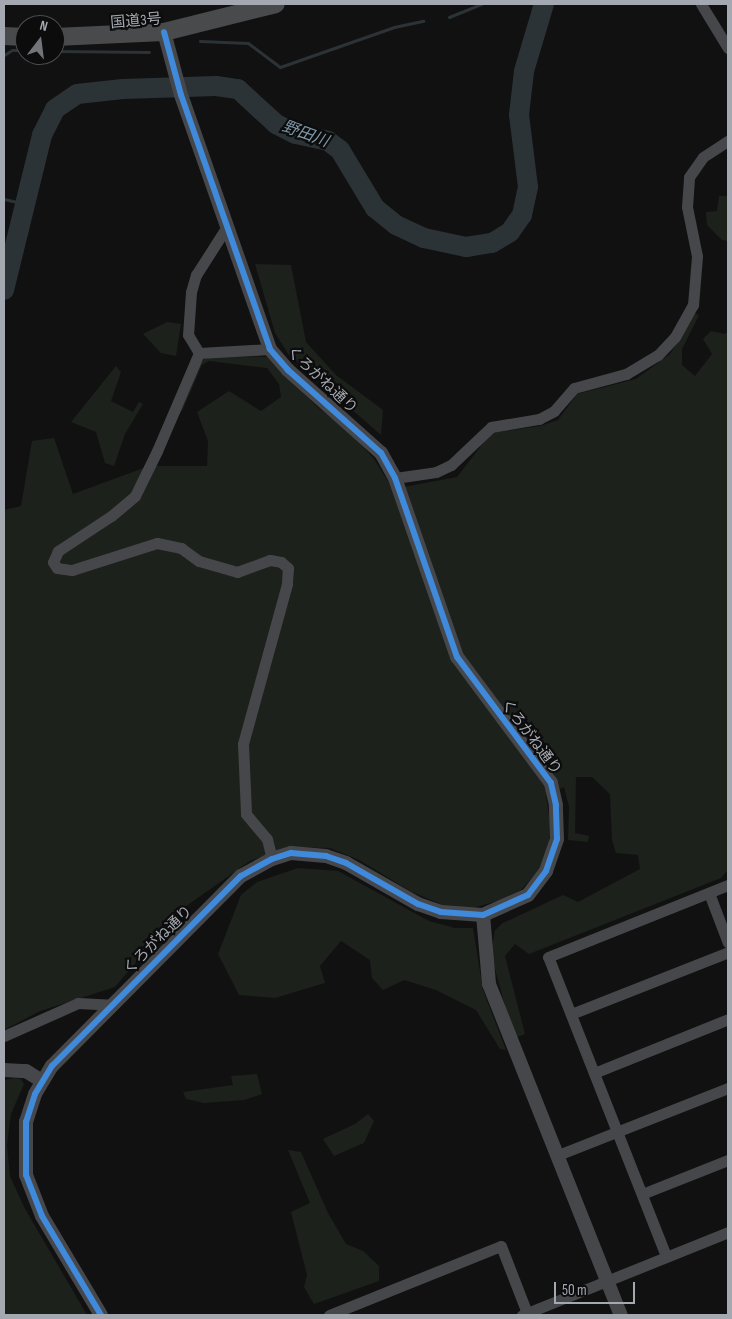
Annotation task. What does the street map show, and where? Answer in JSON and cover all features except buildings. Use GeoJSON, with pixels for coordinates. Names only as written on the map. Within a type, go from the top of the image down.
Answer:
{"type":"FeatureCollection","features":[{"type":"Feature","properties":{"kind":"highway","name":"国道3号"},"geometry":{"type":"LineString","coordinates":[[65,37],[164,32],[276,4]]}},
{"type":"Feature","properties":{"kind":"street"},"geometry":{"type":"LineString","coordinates":[[700,4],[728,48]]}},
{"type":"Feature","properties":{"kind":"street","name":"くろがね通り"},"geometry":{"type":"LineString","coordinates":[[100,1315],[42,1216],[26,1175],[26,1122],[42,1081],[110,1005],[241,876],[272,858],[291,853],[326,856],[346,862],[418,904],[440,912],[483,915],[516,903],[539,884],[554,856],[557,839],[556,805],[551,783],[457,657],[395,478],[370,440],[288,370],[270,349],[226,228],[181,95],[164,32]]}},
{"type":"Feature","properties":{"kind":"street"},"geometry":{"type":"LineString","coordinates":[[395,478],[436,472],[451,465],[491,427],[539,419],[554,411],[574,388],[626,374],[658,356],[675,337],[693,305],[697,256],[687,207],[689,177],[703,157],[728,141]]}},
{"type":"Feature","properties":{"kind":"street"},"geometry":{"type":"LineString","coordinates":[[199,353],[188,335],[191,292],[196,275],[226,228]]}},
{"type":"Feature","properties":{"kind":"street"},"geometry":{"type":"LineString","coordinates":[[199,353],[270,349]]}},
{"type":"Feature","properties":{"kind":"street"},"geometry":{"type":"LineString","coordinates":[[199,353],[158,451],[134,496],[111,516],[58,551],[53,562],[57,568],[72,570],[157,543],[180,548],[207,564],[237,572],[270,560],[281,562],[288,568],[288,584],[242,744],[246,814],[267,838],[272,858]]}},
{"type":"Feature","properties":{"kind":"street"},"geometry":{"type":"LineString","coordinates":[[666,1256],[548,957],[728,885]]}},
{"type":"Feature","properties":{"kind":"street"},"geometry":{"type":"LineString","coordinates":[[709,893],[728,943]]}},
{"type":"Feature","properties":{"kind":"street"},"geometry":{"type":"LineString","coordinates":[[483,915],[489,984],[621,1315]]}},
{"type":"Feature","properties":{"kind":"street"},"geometry":{"type":"LineString","coordinates":[[571,1014],[728,952]]}},
{"type":"Feature","properties":{"kind":"street"},"geometry":{"type":"LineString","coordinates":[[4,1036],[78,1003],[110,1005]]}},
{"type":"Feature","properties":{"kind":"street"},"geometry":{"type":"LineString","coordinates":[[594,1073],[728,1019]]}},
{"type":"Feature","properties":{"kind":"street"},"geometry":{"type":"LineString","coordinates":[[4,1070],[26,1071],[42,1081]]}},
{"type":"Feature","properties":{"kind":"street"},"geometry":{"type":"LineString","coordinates":[[558,1155],[728,1088]]}},
{"type":"Feature","properties":{"kind":"street"},"geometry":{"type":"LineString","coordinates":[[642,1194],[728,1160]]}},
{"type":"Feature","properties":{"kind":"street"},"geometry":{"type":"LineString","coordinates":[[329,1315],[501,1246],[526,1315],[607,1280],[728,1232]]}},
{"type":"Feature","properties":{"kind":"shaded area"},"geometry":{"type":"Polygon","coordinates":[[[719,196],[728,196],[728,241],[722,240],[707,225],[706,212],[717,211],[719,196]]]}},
{"type":"Feature","properties":{"kind":"shaded area"},"geometry":{"type":"Polygon","coordinates":[[[255,264],[291,265],[306,342],[336,375],[383,410],[381,435],[289,355],[275,333],[255,264]]]}},
{"type":"Feature","properties":{"kind":"shaded area"},"geometry":{"type":"Polygon","coordinates":[[[694,313],[699,315],[682,349],[682,365],[695,376],[712,354],[703,339],[711,331],[725,334],[728,331],[728,870],[721,878],[529,954],[515,944],[505,956],[525,1034],[517,1037],[508,1017],[491,954],[495,930],[503,923],[563,895],[578,902],[640,869],[638,855],[616,853],[612,840],[610,794],[592,777],[576,777],[575,833],[589,836],[588,842],[568,840],[569,807],[564,787],[546,795],[550,823],[549,848],[538,871],[521,890],[505,899],[476,907],[447,907],[410,891],[359,860],[330,848],[287,847],[250,861],[182,909],[115,987],[40,1011],[4,1030],[4,510],[21,506],[32,441],[54,438],[73,494],[149,466],[207,466],[208,441],[197,412],[229,391],[261,411],[281,397],[279,384],[267,368],[209,361],[202,365],[183,409],[175,421],[197,365],[209,355],[269,357],[316,406],[349,431],[374,459],[393,489],[457,477],[491,433],[540,426],[558,420],[577,394],[636,379],[670,354],[694,313]]]}},
{"type":"Feature","properties":{"kind":"shaded area"},"geometry":{"type":"Polygon","coordinates":[[[167,322],[181,324],[176,356],[161,353],[143,334],[167,322]]]}},
{"type":"Feature","properties":{"kind":"shaded area"},"geometry":{"type":"Polygon","coordinates":[[[116,366],[121,372],[111,401],[133,412],[139,402],[143,404],[125,434],[114,466],[105,463],[96,432],[71,422],[116,366]]]}},
{"type":"Feature","properties":{"kind":"shaded area"},"geometry":{"type":"Polygon","coordinates":[[[298,868],[338,871],[429,921],[455,928],[473,928],[483,990],[506,1050],[500,1049],[476,1010],[436,990],[404,980],[383,990],[372,978],[370,960],[341,941],[320,966],[325,983],[275,998],[239,995],[218,954],[241,895],[257,882],[298,868]]]}},
{"type":"Feature","properties":{"kind":"shaded area"},"geometry":{"type":"Polygon","coordinates":[[[257,1074],[262,1094],[244,1100],[204,1103],[186,1099],[183,1092],[233,1085],[231,1076],[257,1074]]]}},
{"type":"Feature","properties":{"kind":"shaded area"},"geometry":{"type":"Polygon","coordinates":[[[21,1079],[24,1084],[11,1114],[7,1145],[10,1176],[24,1207],[87,1315],[4,1315],[4,1080],[21,1079]]]}},
{"type":"Feature","properties":{"kind":"shaded area"},"geometry":{"type":"Polygon","coordinates":[[[368,1114],[374,1121],[364,1143],[334,1156],[323,1139],[355,1124],[368,1114]]]}},
{"type":"Feature","properties":{"kind":"shaded area"},"geometry":{"type":"Polygon","coordinates":[[[288,1150],[301,1152],[328,1213],[346,1244],[363,1251],[379,1266],[379,1281],[314,1304],[304,1287],[307,1275],[291,1212],[310,1203],[288,1150]]]}},
{"type":"Feature","properties":{"kind":"waterway"},"geometry":{"type":"LineString","coordinates":[[449,17],[481,4]]}},
{"type":"Feature","properties":{"kind":"waterway","name":"野田川"},"geometry":{"type":"LineString","coordinates":[[4,290],[42,135],[55,109],[77,94],[123,89],[216,86],[238,89],[276,124],[296,134],[328,141],[340,150],[375,208],[396,225],[424,238],[466,247],[492,243],[510,232],[522,215],[528,187],[519,115],[524,71],[544,4]]}},
{"type":"Feature","properties":{"kind":"waterway"},"geometry":{"type":"LineString","coordinates":[[200,41],[248,43],[280,67],[394,27],[423,21]]}},
{"type":"Feature","properties":{"kind":"waterway"},"geometry":{"type":"LineString","coordinates":[[4,55],[15,50]]}},
{"type":"Feature","properties":{"kind":"waterway"},"geometry":{"type":"LineString","coordinates":[[65,51],[149,52]]}},
{"type":"Feature","properties":{"kind":"waterway"},"geometry":{"type":"LineString","coordinates":[[4,199],[25,204]]}},
{"type":"Feature","properties":{"kind":"cycle path"},"geometry":{"type":"LineString","coordinates":[[101,1315],[42,1216],[26,1175],[26,1122],[35,1094],[52,1066],[241,876],[272,859],[291,853],[326,856],[346,863],[418,904],[441,912],[483,915],[528,895],[546,871],[557,839],[556,805],[551,783],[457,657],[395,478],[381,453],[288,370],[270,349],[181,95],[164,32]]}}]}
